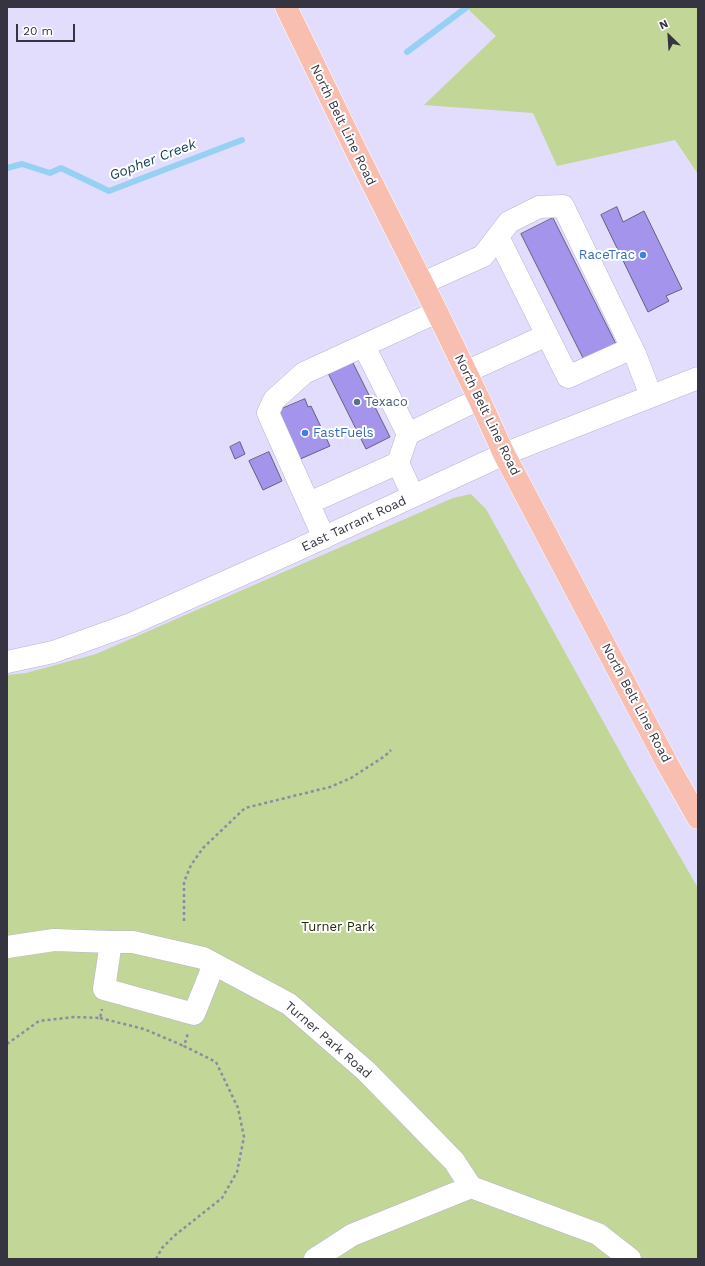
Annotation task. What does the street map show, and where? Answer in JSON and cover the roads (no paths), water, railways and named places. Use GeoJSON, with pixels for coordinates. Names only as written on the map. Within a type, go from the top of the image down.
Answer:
{"type":"FeatureCollection","features":[{"type":"Feature","properties":{"kind":"main road","name":"North Belt Line Road"},"geometry":{"type":"LineString","coordinates":[[286,7],[358,155],[423,283],[479,398],[504,454],[668,765],[698,818]]}},
{"type":"Feature","properties":{"kind":"street"},"geometry":{"type":"LineString","coordinates":[[423,283],[483,256],[509,222],[539,207],[563,206],[632,348],[652,396]]}},
{"type":"Feature","properties":{"kind":"street"},"geometry":{"type":"LineString","coordinates":[[498,237],[568,377],[632,348]]}},
{"type":"Feature","properties":{"kind":"street"},"geometry":{"type":"LineString","coordinates":[[324,538],[268,412],[274,400],[304,373],[437,312]]}},
{"type":"Feature","properties":{"kind":"street"},"geometry":{"type":"LineString","coordinates":[[466,372],[546,334]]}},
{"type":"Feature","properties":{"kind":"street"},"geometry":{"type":"LineString","coordinates":[[364,346],[408,434]]}},
{"type":"Feature","properties":{"kind":"street","name":"East Tarrant Road"},"geometry":{"type":"LineString","coordinates":[[7,662],[53,652],[131,624],[324,538],[504,454],[698,378]]}},
{"type":"Feature","properties":{"kind":"street"},"geometry":{"type":"LineString","coordinates":[[413,496],[398,463],[408,434],[479,398]]}},
{"type":"Feature","properties":{"kind":"street"},"geometry":{"type":"LineString","coordinates":[[309,503],[398,463]]}},
{"type":"Feature","properties":{"kind":"street","name":"Turner Park Road"},"geometry":{"type":"LineString","coordinates":[[7,946],[54,940],[133,942],[203,958],[289,1004],[295,1009],[366,1072],[454,1161],[471,1187]]}},
{"type":"Feature","properties":{"kind":"street"},"geometry":{"type":"LineString","coordinates":[[111,942],[104,989],[194,1014],[214,964]]}},
{"type":"Feature","properties":{"kind":"street"},"geometry":{"type":"LineString","coordinates":[[315,1259],[352,1235],[471,1187],[598,1234],[630,1259]]}},
{"type":"Feature","properties":{"kind":"waterway","name":"Gopher Creek"},"geometry":{"type":"LineString","coordinates":[[407,52],[467,7]]}},
{"type":"Feature","properties":{"kind":"waterway","name":"Gopher Creek"},"geometry":{"type":"LineString","coordinates":[[7,168],[22,164],[50,173],[61,168],[109,191],[242,140]]}},
{"type":"Feature","properties":{"kind":"place","name":"RaceTrac"},"geometry":{"type":"Point","coordinates":[643,255]}},
{"type":"Feature","properties":{"kind":"place","name":"Texaco"},"geometry":{"type":"Point","coordinates":[357,402]}},
{"type":"Feature","properties":{"kind":"place","name":"FastFuels"},"geometry":{"type":"Point","coordinates":[305,433]}},
{"type":"Feature","properties":{"kind":"park label","name":"Turner Park"},"geometry":{"type":"Point","coordinates":[338,927]}}]}
